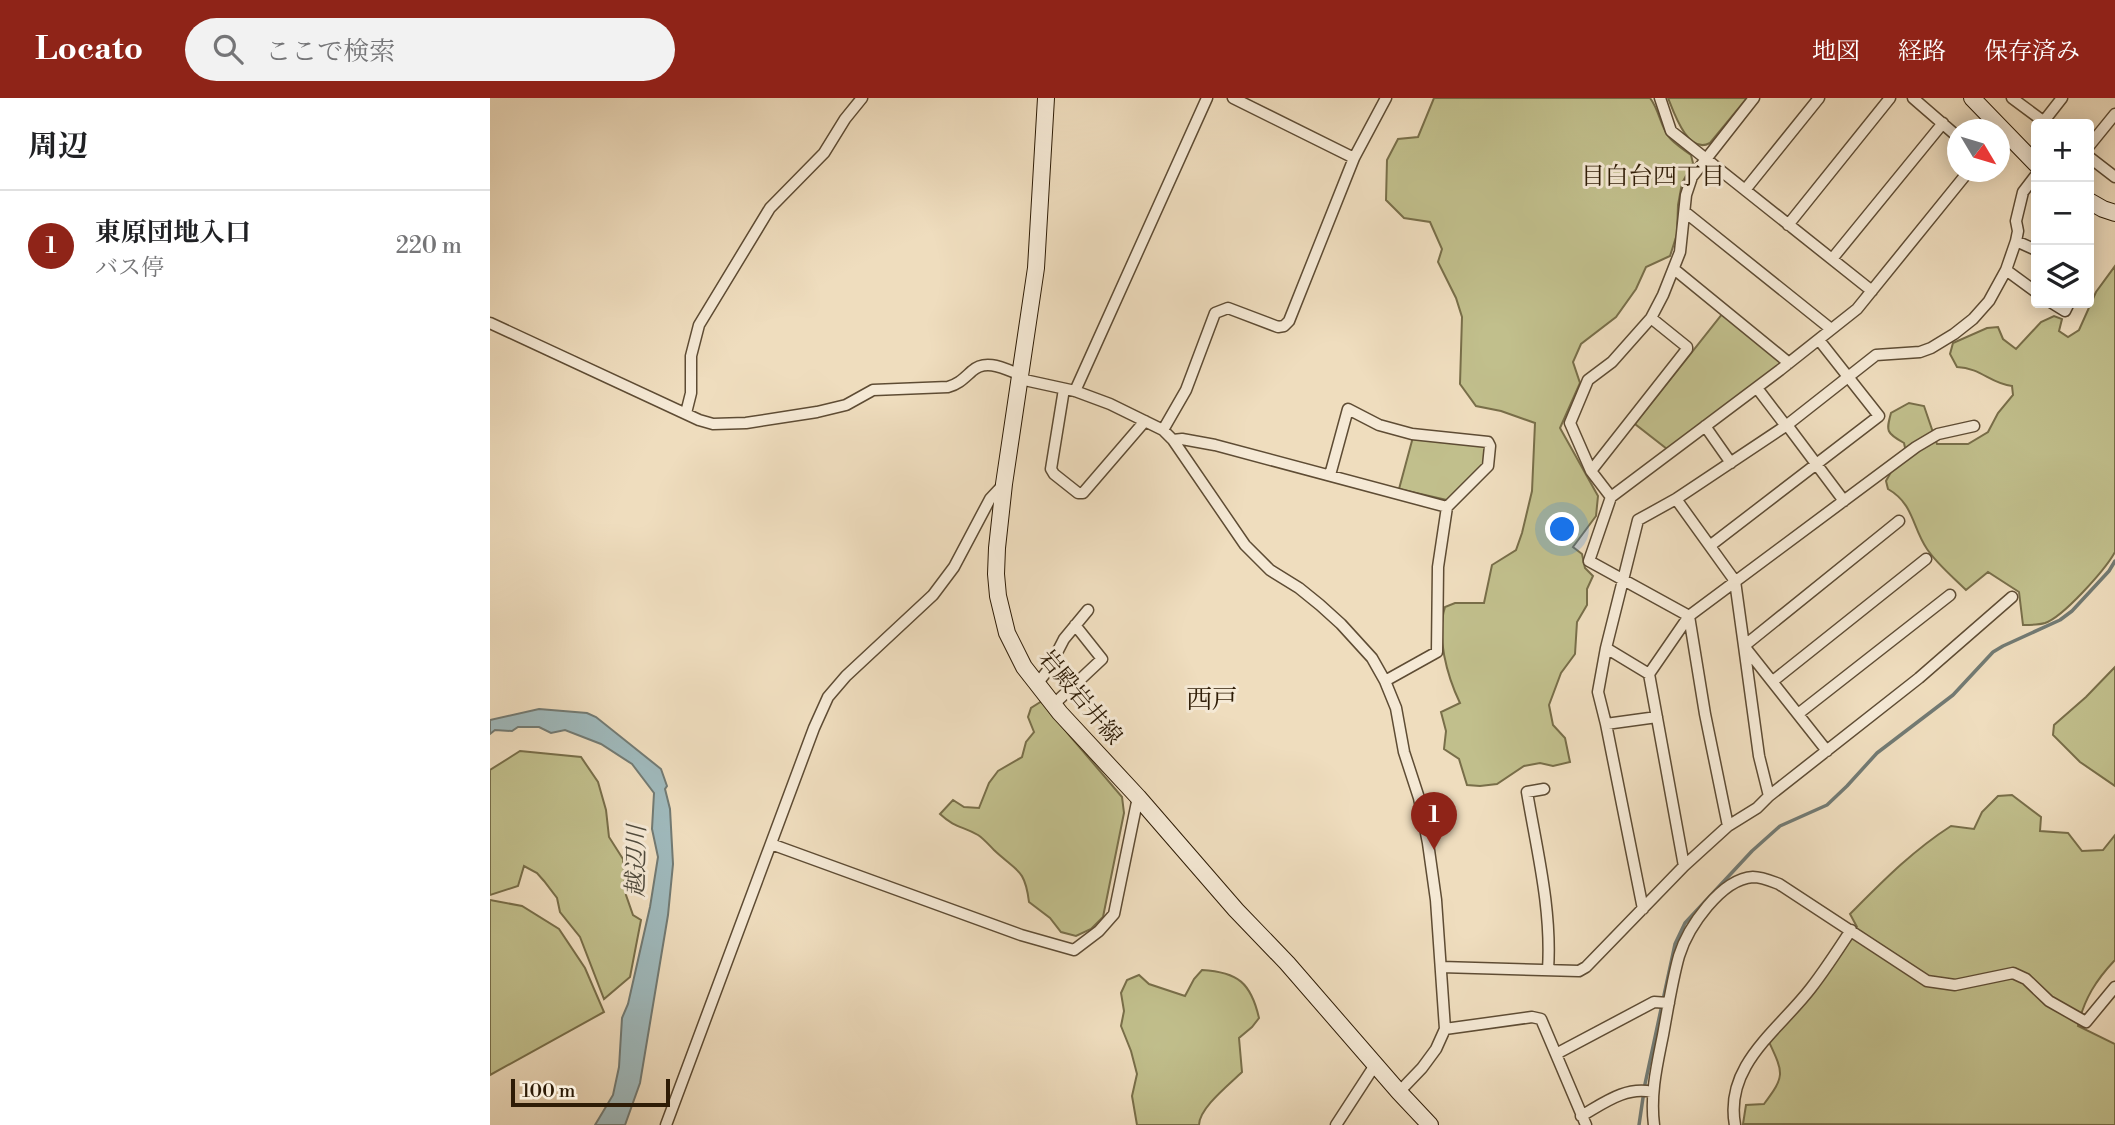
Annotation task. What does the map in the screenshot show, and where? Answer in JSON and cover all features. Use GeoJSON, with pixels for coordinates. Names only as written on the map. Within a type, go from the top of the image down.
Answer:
{"type":"FeatureCollection","features":[{"type":"Feature","properties":{"kind":"main road","name":"岩殿岩井線"},"geometry":{"type":"LineString","coordinates":[[1046,98],[1036,268],[997,548],[998,596],[1007,633],[1024,667],[1054,705],[1430,1125]]}},
{"type":"Feature","properties":{"kind":"main road"},"geometry":{"type":"LineString","coordinates":[[1972,98],[1990,119]]}},
{"type":"Feature","properties":{"kind":"main road"},"geometry":{"type":"LineString","coordinates":[[2010,140],[2031,159]]}},
{"type":"Feature","properties":{"kind":"main road"},"geometry":{"type":"LineString","coordinates":[[2094,204],[2115,213]]}},
{"type":"Feature","properties":{"kind":"street"},"geometry":{"type":"LineString","coordinates":[[686,413],[691,393],[691,356],[704,315],[770,208],[824,153],[862,98]]}},
{"type":"Feature","properties":{"kind":"street"},"geometry":{"type":"LineString","coordinates":[[1145,421],[1083,493],[1078,493],[1051,469],[1070,390],[1207,98]]}},
{"type":"Feature","properties":{"kind":"street"},"geometry":{"type":"LineString","coordinates":[[1233,98],[1354,158]]}},
{"type":"Feature","properties":{"kind":"street"},"geometry":{"type":"LineString","coordinates":[[1163,430],[1186,390],[1215,313],[1228,308],[1278,327],[1289,321],[1354,158],[1386,98]]}},
{"type":"Feature","properties":{"kind":"street"},"geometry":{"type":"LineString","coordinates":[[1660,98],[1671,131],[1872,291]]}},
{"type":"Feature","properties":{"kind":"street"},"geometry":{"type":"LineString","coordinates":[[1611,497],[1591,471],[1570,423],[1588,380],[1612,362],[1651,318],[1680,252],[1686,195],[1692,177],[1704,158],[1754,98]]}},
{"type":"Feature","properties":{"kind":"street"},"geometry":{"type":"LineString","coordinates":[[1745,190],[1819,98]]}},
{"type":"Feature","properties":{"kind":"street"},"geometry":{"type":"LineString","coordinates":[[1788,225],[1890,98]]}},
{"type":"Feature","properties":{"kind":"street"},"geometry":{"type":"LineString","coordinates":[[1913,98],[1947,127]]}},
{"type":"Feature","properties":{"kind":"street"},"geometry":{"type":"LineString","coordinates":[[2012,98],[2040,119]]}},
{"type":"Feature","properties":{"kind":"street"},"geometry":{"type":"LineString","coordinates":[[2048,119],[2062,98]]}},
{"type":"Feature","properties":{"kind":"street"},"geometry":{"type":"LineString","coordinates":[[2094,140],[2115,114]]}},
{"type":"Feature","properties":{"kind":"street"},"geometry":{"type":"LineString","coordinates":[[1832,259],[1942,123]]}},
{"type":"Feature","properties":{"kind":"street"},"geometry":{"type":"LineString","coordinates":[[2094,161],[2115,177]]}},
{"type":"Feature","properties":{"kind":"street"},"geometry":{"type":"LineString","coordinates":[[1689,616],[1590,561],[1611,497],[1857,309],[1960,182]]}},
{"type":"Feature","properties":{"kind":"street"},"geometry":{"type":"LineString","coordinates":[[1643,909],[1598,692],[1606,648],[1638,520],[1676,499],[1787,426],[1876,355],[1920,352],[1931,348],[1973,319],[1989,301],[2006,270],[2018,231],[2016,221],[2023,192],[2031,182]]}},
{"type":"Feature","properties":{"kind":"street"},"geometry":{"type":"LineString","coordinates":[[1685,212],[1831,329]]}},
{"type":"Feature","properties":{"kind":"street"},"geometry":{"type":"LineString","coordinates":[[2015,241],[2031,248]]}},
{"type":"Feature","properties":{"kind":"street"},"geometry":{"type":"LineString","coordinates":[[1674,269],[1789,363]]}},
{"type":"Feature","properties":{"kind":"street"},"geometry":{"type":"LineString","coordinates":[[2006,270],[2031,288]]}},
{"type":"Feature","properties":{"kind":"street"},"geometry":{"type":"LineString","coordinates":[[1591,471],[1687,349],[1651,318]]}},
{"type":"Feature","properties":{"kind":"street"},"geometry":{"type":"LineString","coordinates":[[490,323],[713,424],[746,424],[846,405],[873,390],[948,387],[957,384],[975,368],[991,365],[1110,404],[1163,430],[1173,440],[1245,545],[1270,570],[1299,588],[1341,624],[1371,658],[1385,681],[1396,708],[1404,752],[1419,798],[1428,843],[1436,900],[1445,1029],[1436,1049],[1399,1092]]}},
{"type":"Feature","properties":{"kind":"street"},"geometry":{"type":"LineString","coordinates":[[1711,545],[1879,416],[1819,340]]}},
{"type":"Feature","properties":{"kind":"street"},"geometry":{"type":"LineString","coordinates":[[1757,388],[1844,501]]}},
{"type":"Feature","properties":{"kind":"street"},"geometry":{"type":"LineString","coordinates":[[1330,475],[1348,410],[1379,425],[1412,434],[1488,442],[1490,446],[1488,466],[1447,507],[1438,567],[1437,652],[1385,681]]}},
{"type":"Feature","properties":{"kind":"street"},"geometry":{"type":"LineString","coordinates":[[1706,426],[1731,463]]}},
{"type":"Feature","properties":{"kind":"street"},"geometry":{"type":"LineString","coordinates":[[1684,866],[1649,674],[1689,616],[1916,447],[1938,434],[1974,426]]}},
{"type":"Feature","properties":{"kind":"street"},"geometry":{"type":"LineString","coordinates":[[1173,440],[1215,445],[1447,507]]}},
{"type":"Feature","properties":{"kind":"street"},"geometry":{"type":"LineString","coordinates":[[666,1125],[814,728],[828,697],[846,676],[933,596],[945,581],[990,499],[1004,484]]}},
{"type":"Feature","properties":{"kind":"street"},"geometry":{"type":"LineString","coordinates":[[1676,499],[1735,581],[1759,756],[1769,796]]}},
{"type":"Feature","properties":{"kind":"street"},"geometry":{"type":"LineString","coordinates":[[1744,646],[1899,522]]}},
{"type":"Feature","properties":{"kind":"street"},"geometry":{"type":"LineString","coordinates":[[1773,681],[1926,559]]}},
{"type":"Feature","properties":{"kind":"street"},"geometry":{"type":"LineString","coordinates":[[1798,713],[1950,595]]}},
{"type":"Feature","properties":{"kind":"street"},"geometry":{"type":"LineString","coordinates":[[1441,967],[1579,971],[1586,967],[1684,866],[1728,826],[1757,808],[1919,678],[2012,597]]}},
{"type":"Feature","properties":{"kind":"street"},"geometry":{"type":"LineString","coordinates":[[1037,684],[1048,670],[1064,639],[1088,610]]}},
{"type":"Feature","properties":{"kind":"street"},"geometry":{"type":"LineString","coordinates":[[1689,616],[1705,715],[1728,826]]}},
{"type":"Feature","properties":{"kind":"street"},"geometry":{"type":"LineString","coordinates":[[1054,705],[1102,659],[1075,625]]}},
{"type":"Feature","properties":{"kind":"street"},"geometry":{"type":"LineString","coordinates":[[1744,646],[1827,751]]}},
{"type":"Feature","properties":{"kind":"street"},"geometry":{"type":"LineString","coordinates":[[1606,648],[1649,674]]}},
{"type":"Feature","properties":{"kind":"street"},"geometry":{"type":"LineString","coordinates":[[1606,724],[1657,717]]}},
{"type":"Feature","properties":{"kind":"street"},"geometry":{"type":"LineString","coordinates":[[1544,789],[1527,792],[1545,891],[1550,943],[1548,970]]}},
{"type":"Feature","properties":{"kind":"street"},"geometry":{"type":"LineString","coordinates":[[771,844],[1021,935],[1074,950],[1099,931],[1114,914],[1138,797]]}},
{"type":"Feature","properties":{"kind":"street"},"geometry":{"type":"LineString","coordinates":[[1654,1125],[1652,1091],[1680,953],[1692,928],[1729,884],[1754,877],[1779,884],[1927,982],[1955,985],[2013,973],[2026,979],[2049,1001],[2086,1022],[2115,987]]}},
{"type":"Feature","properties":{"kind":"street"},"geometry":{"type":"LineString","coordinates":[[1735,1125],[1735,1093],[1752,1054],[1810,989],[1851,930]]}},
{"type":"Feature","properties":{"kind":"street"},"geometry":{"type":"LineString","coordinates":[[1556,1054],[1654,1002],[1669,1003]]}},
{"type":"Feature","properties":{"kind":"street"},"geometry":{"type":"LineString","coordinates":[[1445,1029],[1532,1017],[1541,1019],[1583,1120],[1627,1092],[1639,1089],[1652,1091]]}},
{"type":"Feature","properties":{"kind":"street"},"geometry":{"type":"LineString","coordinates":[[1335,1125],[1375,1065]]}},
{"type":"Feature","properties":{"kind":"shaded area"},"geometry":{"type":"Polygon","coordinates":[[[1434,98],[1650,98],[1668,136],[1691,155],[1693,163],[1682,183],[1677,234],[1670,256],[1646,267],[1636,289],[1616,317],[1581,344],[1573,362],[1580,383],[1560,428],[1598,496],[1596,516],[1573,547],[1582,554],[1585,568],[1593,576],[1587,589],[1587,605],[1577,622],[1575,654],[1561,673],[1549,705],[1553,725],[1565,738],[1570,762],[1553,766],[1540,763],[1524,766],[1497,784],[1480,786],[1467,785],[1459,759],[1444,749],[1446,731],[1441,712],[1460,703],[1444,656],[1443,618],[1445,607],[1455,603],[1484,603],[1492,565],[1516,550],[1532,491],[1535,423],[1501,411],[1476,406],[1460,384],[1462,317],[1438,262],[1442,249],[1430,222],[1404,218],[1386,200],[1387,160],[1398,139],[1418,137],[1434,98]]]}},
{"type":"Feature","properties":{"kind":"shaded area"},"geometry":{"type":"Polygon","coordinates":[[[1668,98],[1747,98],[1710,143],[1702,145],[1695,143],[1683,131],[1668,98]]]}},
{"type":"Feature","properties":{"kind":"shaded area"},"geometry":{"type":"Polygon","coordinates":[[[2115,266],[2115,552],[2093,581],[2062,612],[2045,623],[2023,625],[2019,592],[1988,572],[1966,590],[1931,555],[1908,509],[1897,495],[1888,489],[1886,481],[1891,472],[1907,457],[1904,443],[1889,431],[1889,419],[1891,413],[1909,403],[1924,406],[1937,444],[1968,444],[1988,432],[1998,413],[2013,395],[2012,386],[1973,370],[1957,367],[1950,354],[1953,343],[1987,328],[1998,327],[2003,339],[2016,349],[2041,322],[2054,316],[2062,319],[2059,331],[2068,337],[2079,330],[2089,308],[2094,308],[2096,292],[2115,266]]]}},
{"type":"Feature","properties":{"kind":"shaded area"},"geometry":{"type":"Polygon","coordinates":[[[1723,313],[1782,360],[1782,364],[1667,449],[1635,424],[1723,313]]]}},
{"type":"Feature","properties":{"kind":"shaded area"},"geometry":{"type":"Polygon","coordinates":[[[1413,437],[1485,443],[1485,465],[1451,501],[1399,489],[1413,437]]]}},
{"type":"Feature","properties":{"kind":"shaded area"},"geometry":{"type":"Polygon","coordinates":[[[2115,667],[2115,786],[2080,762],[2053,735],[2054,725],[2115,667]]]}},
{"type":"Feature","properties":{"kind":"shaded area"},"geometry":{"type":"Polygon","coordinates":[[[1042,701],[1122,797],[1124,813],[1103,917],[1091,929],[1076,936],[1061,932],[1050,918],[1029,902],[1022,876],[982,838],[940,814],[953,800],[964,807],[979,808],[989,783],[998,771],[1022,757],[1026,742],[1034,732],[1028,717],[1031,708],[1042,701]]]}},
{"type":"Feature","properties":{"kind":"shaded area"},"geometry":{"type":"Polygon","coordinates":[[[520,751],[581,757],[598,782],[606,810],[609,837],[623,859],[626,895],[633,915],[641,920],[630,977],[604,999],[580,937],[560,912],[557,898],[537,873],[524,866],[518,886],[490,895],[490,770],[520,751]]]}},
{"type":"Feature","properties":{"kind":"shaded area"},"geometry":{"type":"Polygon","coordinates":[[[2012,795],[2041,817],[2040,831],[2068,833],[2082,851],[2103,850],[2115,835],[2115,960],[2092,990],[2078,1026],[2115,1044],[2115,1125],[1743,1124],[1746,1105],[1764,1104],[1779,1081],[1780,1068],[1769,1042],[1816,987],[1857,927],[1850,914],[1923,846],[1951,826],[1974,829],[1982,812],[1998,796],[2012,795]]]}},
{"type":"Feature","properties":{"kind":"shaded area"},"geometry":{"type":"Polygon","coordinates":[[[490,900],[522,906],[559,929],[585,968],[604,1012],[490,1075],[490,900]]]}},
{"type":"Feature","properties":{"kind":"shaded area"},"geometry":{"type":"Polygon","coordinates":[[[1202,970],[1234,977],[1247,988],[1256,1006],[1259,1018],[1239,1038],[1242,1072],[1209,1104],[1200,1118],[1199,1125],[1137,1125],[1132,1096],[1137,1074],[1121,1026],[1124,1011],[1121,993],[1127,980],[1139,975],[1149,984],[1185,996],[1202,970]]]}},
{"type":"Feature","properties":{"kind":"water"},"geometry":{"type":"Polygon","coordinates":[[[539,709],[587,713],[596,717],[661,769],[667,786],[665,789],[670,809],[673,864],[668,915],[640,1083],[625,1125],[595,1125],[613,1095],[619,1067],[622,1018],[628,1004],[650,907],[658,857],[652,829],[654,793],[632,764],[601,744],[565,730],[551,733],[539,727],[518,727],[512,731],[495,730],[490,734],[490,720],[539,709]]]}},
{"type":"Feature","properties":{"kind":"waterway"},"geometry":{"type":"LineString","coordinates":[[1639,1125],[1645,1084],[1675,944],[1685,923],[1752,851],[1780,826],[1827,805],[1877,753],[1953,695],[1993,652],[2060,620],[2072,611],[2115,561]]}},
{"type":"Feature","properties":{"kind":"place","name":"東原団地入口"},"geometry":{"type":"Point","coordinates":[1434,850]}},
{"type":"Feature","properties":{"kind":"district","name":"目白台四丁目"},"geometry":{"type":"Point","coordinates":[1653,176]}},
{"type":"Feature","properties":{"kind":"district","name":"西戸"},"geometry":{"type":"Point","coordinates":[1212,699]}},
{"type":"Feature","properties":{"kind":"water label","name":"越辺川"},"geometry":{"type":"Point","coordinates":[636,861]}}]}
